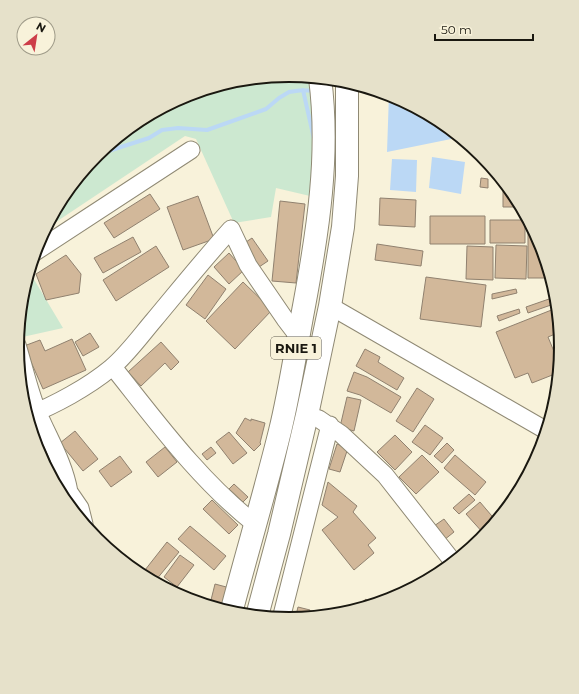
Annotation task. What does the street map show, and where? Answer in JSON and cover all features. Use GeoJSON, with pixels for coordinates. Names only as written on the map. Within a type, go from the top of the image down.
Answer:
{"type":"FeatureCollection","features":[{"type":"Feature","properties":{"kind":"highway","name":"RNIE 1"},"geometry":{"type":"LineString","coordinates":[[233,606],[280,431],[314,249],[320,204],[323,130],[321,84]]}},
{"type":"Feature","properties":{"kind":"highway","name":"RNIE 1"},"geometry":{"type":"LineString","coordinates":[[258,610],[307,415],[330,306],[343,227],[347,183],[347,88]]}},
{"type":"Feature","properties":{"kind":"street"},"geometry":{"type":"LineString","coordinates":[[43,246],[191,150]]}},
{"type":"Feature","properties":{"kind":"street"},"geometry":{"type":"LineString","coordinates":[[32,414],[97,379],[113,366],[142,334],[230,229],[248,265],[298,336]]}},
{"type":"Feature","properties":{"kind":"street"},"geometry":{"type":"LineString","coordinates":[[330,306],[542,428]]}},
{"type":"Feature","properties":{"kind":"street"},"geometry":{"type":"LineString","coordinates":[[113,366],[183,454],[235,508],[255,524]]}},
{"type":"Feature","properties":{"kind":"street"},"geometry":{"type":"LineString","coordinates":[[33,415],[55,449],[66,476],[66,490]]}},
{"type":"Feature","properties":{"kind":"street"},"geometry":{"type":"LineString","coordinates":[[307,415],[319,419],[342,434],[385,475],[450,558]]}},
{"type":"Feature","properties":{"kind":"street"},"geometry":{"type":"LineString","coordinates":[[283,612],[330,426]]}},
{"type":"Feature","properties":{"kind":"street"},"geometry":{"type":"LineString","coordinates":[[75,503],[80,508],[81,511]]}},
{"type":"Feature","properties":{"kind":"green space"},"geometry":{"type":"Polygon","coordinates":[[[272,82],[307,82],[324,84],[310,196],[276,188],[271,217],[234,223],[196,139],[185,136],[55,223],[79,185],[114,147],[142,126],[172,109],[204,96],[255,84],[272,82]]]}},
{"type":"Feature","properties":{"kind":"green space"},"geometry":{"type":"Polygon","coordinates":[[[33,278],[63,328],[25,337],[26,312],[33,278]]]}},
{"type":"Feature","properties":{"kind":"water"},"geometry":{"type":"Polygon","coordinates":[[[389,101],[422,117],[454,138],[387,152],[389,101]]]}},
{"type":"Feature","properties":{"kind":"water"},"geometry":{"type":"Polygon","coordinates":[[[432,157],[465,162],[461,194],[429,188],[432,157]]]}},
{"type":"Feature","properties":{"kind":"water"},"geometry":{"type":"Polygon","coordinates":[[[392,159],[417,160],[416,192],[390,190],[392,159]]]}},
{"type":"Feature","properties":{"kind":"building"},"geometry":{"type":"Polygon","coordinates":[[[481,178],[488,179],[488,188],[480,187],[481,178]]]}},
{"type":"Feature","properties":{"kind":"building"},"geometry":{"type":"Polygon","coordinates":[[[503,189],[515,207],[503,207],[503,189]]]}},
{"type":"Feature","properties":{"kind":"building"},"geometry":{"type":"Polygon","coordinates":[[[150,194],[160,209],[114,238],[104,223],[150,194]]]}},
{"type":"Feature","properties":{"kind":"building"},"geometry":{"type":"Polygon","coordinates":[[[198,196],[214,239],[183,250],[167,207],[198,196]]]}},
{"type":"Feature","properties":{"kind":"building"},"geometry":{"type":"Polygon","coordinates":[[[380,198],[416,200],[415,227],[379,225],[380,198]]]}},
{"type":"Feature","properties":{"kind":"building"},"geometry":{"type":"Polygon","coordinates":[[[280,201],[305,204],[296,283],[272,281],[280,201]]]}},
{"type":"Feature","properties":{"kind":"building"},"geometry":{"type":"Polygon","coordinates":[[[430,216],[485,216],[485,244],[430,244],[430,216]]]}},
{"type":"Feature","properties":{"kind":"building"},"geometry":{"type":"Polygon","coordinates":[[[490,220],[522,220],[525,225],[525,243],[490,243],[490,220]]]}},
{"type":"Feature","properties":{"kind":"building"},"geometry":{"type":"Polygon","coordinates":[[[528,230],[535,245],[546,278],[528,278],[528,230]]]}},
{"type":"Feature","properties":{"kind":"building"},"geometry":{"type":"Polygon","coordinates":[[[133,237],[141,252],[103,273],[94,258],[133,237]]]}},
{"type":"Feature","properties":{"kind":"building"},"geometry":{"type":"Polygon","coordinates":[[[252,238],[268,261],[259,267],[243,244],[252,238]]]}},
{"type":"Feature","properties":{"kind":"building"},"geometry":{"type":"Polygon","coordinates":[[[377,244],[423,251],[421,266],[375,260],[377,244]]]}},
{"type":"Feature","properties":{"kind":"building"},"geometry":{"type":"Polygon","coordinates":[[[496,245],[527,246],[526,279],[495,278],[496,245]]]}},
{"type":"Feature","properties":{"kind":"building"},"geometry":{"type":"Polygon","coordinates":[[[156,246],[169,267],[116,301],[103,280],[156,246]]]}},
{"type":"Feature","properties":{"kind":"building"},"geometry":{"type":"Polygon","coordinates":[[[467,246],[493,247],[493,280],[466,279],[467,246]]]}},
{"type":"Feature","properties":{"kind":"building"},"geometry":{"type":"Polygon","coordinates":[[[229,253],[244,270],[229,284],[214,267],[229,253]]]}},
{"type":"Feature","properties":{"kind":"building"},"geometry":{"type":"Polygon","coordinates":[[[66,255],[81,274],[79,293],[46,300],[36,274],[66,255]]]}},
{"type":"Feature","properties":{"kind":"building"},"geometry":{"type":"Polygon","coordinates":[[[208,275],[226,289],[205,319],[186,305],[208,275]]]}},
{"type":"Feature","properties":{"kind":"building"},"geometry":{"type":"Polygon","coordinates":[[[426,277],[486,285],[481,327],[420,319],[426,277]]]}},
{"type":"Feature","properties":{"kind":"building"},"geometry":{"type":"Polygon","coordinates":[[[243,282],[272,310],[235,349],[206,321],[243,282]]]}},
{"type":"Feature","properties":{"kind":"building"},"geometry":{"type":"Polygon","coordinates":[[[516,289],[517,293],[492,299],[492,294],[516,289]]]}},
{"type":"Feature","properties":{"kind":"building"},"geometry":{"type":"Polygon","coordinates":[[[549,299],[551,305],[528,313],[526,307],[549,299]]]}},
{"type":"Feature","properties":{"kind":"building"},"geometry":{"type":"Polygon","coordinates":[[[519,309],[520,313],[499,321],[497,316],[519,309]]]}},
{"type":"Feature","properties":{"kind":"building"},"geometry":{"type":"Polygon","coordinates":[[[553,310],[554,334],[548,337],[555,353],[553,375],[532,383],[528,373],[515,378],[496,332],[553,310]]]}},
{"type":"Feature","properties":{"kind":"building"},"geometry":{"type":"Polygon","coordinates":[[[90,333],[99,347],[83,356],[75,342],[90,333]]]}},
{"type":"Feature","properties":{"kind":"building"},"geometry":{"type":"Polygon","coordinates":[[[72,339],[86,370],[43,389],[24,346],[40,340],[45,351],[72,339]]]}},
{"type":"Feature","properties":{"kind":"building"},"geometry":{"type":"Polygon","coordinates":[[[161,342],[179,362],[171,370],[165,363],[141,386],[128,372],[161,342]]]}},
{"type":"Feature","properties":{"kind":"building"},"geometry":{"type":"Polygon","coordinates":[[[365,349],[380,357],[378,362],[404,378],[397,390],[356,366],[365,349]]]}},
{"type":"Feature","properties":{"kind":"building"},"geometry":{"type":"Polygon","coordinates":[[[354,372],[367,377],[401,397],[391,413],[360,395],[347,391],[354,372]]]}},
{"type":"Feature","properties":{"kind":"building"},"geometry":{"type":"Polygon","coordinates":[[[417,388],[434,399],[413,432],[396,421],[417,388]]]}},
{"type":"Feature","properties":{"kind":"building"},"geometry":{"type":"Polygon","coordinates":[[[347,397],[361,400],[354,431],[340,427],[347,397]]]}},
{"type":"Feature","properties":{"kind":"building"},"geometry":{"type":"Polygon","coordinates":[[[245,418],[251,421],[251,419],[265,423],[261,444],[254,451],[236,433],[245,418]]]}},
{"type":"Feature","properties":{"kind":"building"},"geometry":{"type":"Polygon","coordinates":[[[425,425],[443,438],[430,455],[412,442],[425,425]]]}},
{"type":"Feature","properties":{"kind":"building"},"geometry":{"type":"Polygon","coordinates":[[[75,431],[98,459],[83,471],[60,443],[75,431]]]}},
{"type":"Feature","properties":{"kind":"building"},"geometry":{"type":"Polygon","coordinates":[[[229,432],[247,453],[233,464],[216,442],[229,432]]]}},
{"type":"Feature","properties":{"kind":"building"},"geometry":{"type":"Polygon","coordinates":[[[39,434],[45,445],[43,446],[39,434]]]}},
{"type":"Feature","properties":{"kind":"building"},"geometry":{"type":"Polygon","coordinates":[[[395,435],[412,452],[395,470],[377,452],[395,435]]]}},
{"type":"Feature","properties":{"kind":"building"},"geometry":{"type":"Polygon","coordinates":[[[447,443],[454,450],[442,463],[434,456],[447,443]]]}},
{"type":"Feature","properties":{"kind":"building"},"geometry":{"type":"Polygon","coordinates":[[[337,444],[348,448],[340,472],[329,469],[337,444]]]}},
{"type":"Feature","properties":{"kind":"building"},"geometry":{"type":"Polygon","coordinates":[[[165,447],[177,462],[158,477],[146,462],[165,447]]]}},
{"type":"Feature","properties":{"kind":"building"},"geometry":{"type":"Polygon","coordinates":[[[211,447],[216,453],[207,460],[202,454],[211,447]]]}},
{"type":"Feature","properties":{"kind":"building"},"geometry":{"type":"Polygon","coordinates":[[[422,455],[439,472],[416,494],[399,477],[422,455]]]}},
{"type":"Feature","properties":{"kind":"building"},"geometry":{"type":"Polygon","coordinates":[[[455,455],[486,482],[475,495],[444,468],[455,455]]]}},
{"type":"Feature","properties":{"kind":"building"},"geometry":{"type":"Polygon","coordinates":[[[120,456],[132,472],[111,487],[99,471],[120,456]]]}},
{"type":"Feature","properties":{"kind":"building"},"geometry":{"type":"Polygon","coordinates":[[[328,482],[357,506],[353,512],[376,538],[368,545],[374,553],[354,570],[322,530],[338,517],[322,505],[328,482]]]}},
{"type":"Feature","properties":{"kind":"building"},"geometry":{"type":"Polygon","coordinates":[[[234,484],[248,497],[243,502],[229,489],[234,484]]]}},
{"type":"Feature","properties":{"kind":"building"},"geometry":{"type":"Polygon","coordinates":[[[469,494],[475,500],[459,514],[453,508],[469,494]]]}},
{"type":"Feature","properties":{"kind":"building"},"geometry":{"type":"Polygon","coordinates":[[[212,500],[238,525],[229,534],[203,509],[212,500]]]}},
{"type":"Feature","properties":{"kind":"building"},"geometry":{"type":"Polygon","coordinates":[[[480,502],[493,517],[481,531],[466,514],[480,502]]]}},
{"type":"Feature","properties":{"kind":"building"},"geometry":{"type":"Polygon","coordinates":[[[444,519],[454,532],[444,540],[434,526],[444,519]]]}},
{"type":"Feature","properties":{"kind":"building"},"geometry":{"type":"Polygon","coordinates":[[[190,526],[226,556],[214,570],[178,539],[190,526]]]}},
{"type":"Feature","properties":{"kind":"building"},"geometry":{"type":"Polygon","coordinates":[[[167,542],[179,552],[158,578],[145,570],[167,542]]]}},
{"type":"Feature","properties":{"kind":"building"},"geometry":{"type":"Polygon","coordinates":[[[180,555],[194,565],[177,587],[164,577],[180,555]]]}},
{"type":"Feature","properties":{"kind":"building"},"geometry":{"type":"Polygon","coordinates":[[[215,584],[230,588],[226,604],[211,600],[215,584]]]}},
{"type":"Feature","properties":{"kind":"building"},"geometry":{"type":"Polygon","coordinates":[[[298,607],[310,610],[310,612],[297,612],[298,607]]]}},
{"type":"Feature","properties":{"kind":"waterway"},"geometry":{"type":"LineString","coordinates":[[303,90],[314,139]]}},
{"type":"Feature","properties":{"kind":"waterway"},"geometry":{"type":"LineString","coordinates":[[111,150],[149,138],[162,130],[178,128],[207,130],[266,109],[289,92],[303,90],[313,91]]}}]}
